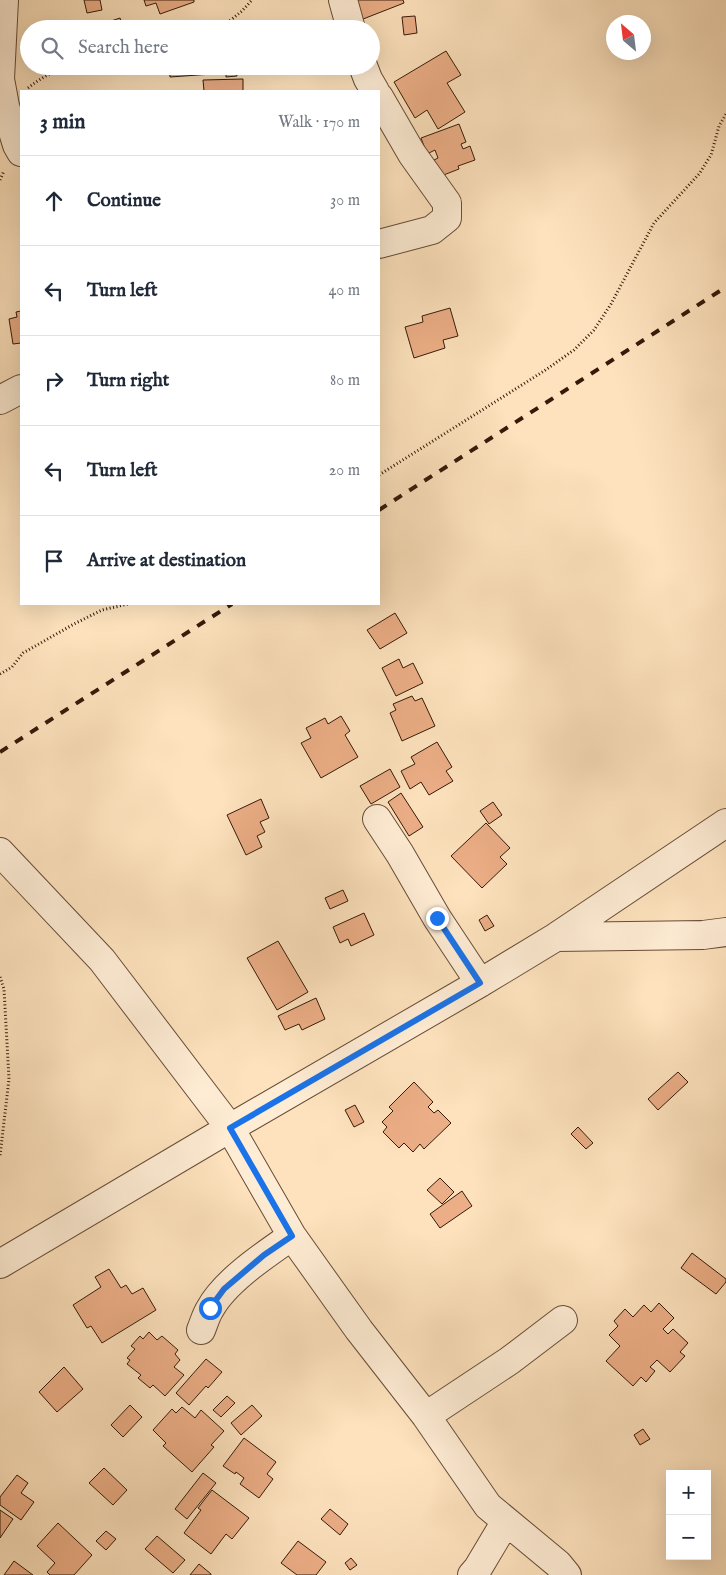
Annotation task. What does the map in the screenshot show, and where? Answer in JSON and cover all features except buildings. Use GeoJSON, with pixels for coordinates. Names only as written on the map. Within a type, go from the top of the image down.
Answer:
{"type":"FeatureCollection","features":[{"type":"Feature","properties":{"kind":"street"},"geometry":{"type":"LineString","coordinates":[[4,0],[0,79],[5,106],[20,150]]}},
{"type":"Feature","properties":{"kind":"street"},"geometry":{"type":"LineString","coordinates":[[343,0],[349,20]]}},
{"type":"Feature","properties":{"kind":"street"},"geometry":{"type":"LineString","coordinates":[[367,75],[374,90]]}},
{"type":"Feature","properties":{"kind":"street"},"geometry":{"type":"LineString","coordinates":[[380,99],[412,154],[447,203],[447,218],[432,230],[380,244]]}},
{"type":"Feature","properties":{"kind":"street"},"geometry":{"type":"LineString","coordinates":[[0,400],[20,390]]}},
{"type":"Feature","properties":{"kind":"street"},"geometry":{"type":"LineString","coordinates":[[377,819],[400,854],[437,918],[480,983]]}},
{"type":"Feature","properties":{"kind":"street"},"geometry":{"type":"LineString","coordinates":[[0,1264],[480,983],[556,936],[726,823]]}},
{"type":"Feature","properties":{"kind":"street"},"geometry":{"type":"LineString","coordinates":[[0,852],[102,960],[230,1128],[292,1236],[358,1330],[426,1416],[488,1506],[558,1564],[567,1575]]}},
{"type":"Feature","properties":{"kind":"street"},"geometry":{"type":"LineString","coordinates":[[556,936],[702,936],[726,932]]}},
{"type":"Feature","properties":{"kind":"street"},"geometry":{"type":"LineString","coordinates":[[201,1330],[210,1308],[224,1289],[264,1255],[292,1236]]}},
{"type":"Feature","properties":{"kind":"street"},"geometry":{"type":"LineString","coordinates":[[426,1416],[509,1361],[563,1320]]}},
{"type":"Feature","properties":{"kind":"street"},"geometry":{"type":"LineString","coordinates":[[472,1575],[506,1521]]}},
{"type":"Feature","properties":{"kind":"path"},"geometry":{"type":"LineString","coordinates":[[231,20],[252,0]]}},
{"type":"Feature","properties":{"kind":"path"},"geometry":{"type":"LineString","coordinates":[[26,90],[47,75]]}},
{"type":"Feature","properties":{"kind":"path"},"geometry":{"type":"LineString","coordinates":[[380,474],[544,371],[574,350],[594,330],[611,304],[654,223],[698,174],[711,155],[719,126],[726,114]]}},
{"type":"Feature","properties":{"kind":"path"},"geometry":{"type":"LineString","coordinates":[[0,674],[12,666],[23,653],[74,624],[102,610],[124,605]]}},
{"type":"Feature","properties":{"kind":"path"},"geometry":{"type":"LineString","coordinates":[[0,977],[4,999],[9,1079],[0,1156]]}},
{"type":"Feature","properties":{"kind":"railway"},"geometry":{"type":"LineString","coordinates":[[380,509],[726,287]]}},
{"type":"Feature","properties":{"kind":"railway"},"geometry":{"type":"LineString","coordinates":[[0,752],[230,605]]}},
{"type":"Feature","properties":{"kind":"route"},"geometry":{"type":"LineString","coordinates":[[210,1308],[224,1289],[264,1255],[292,1236],[230,1128],[480,983],[437,918]]}}]}
